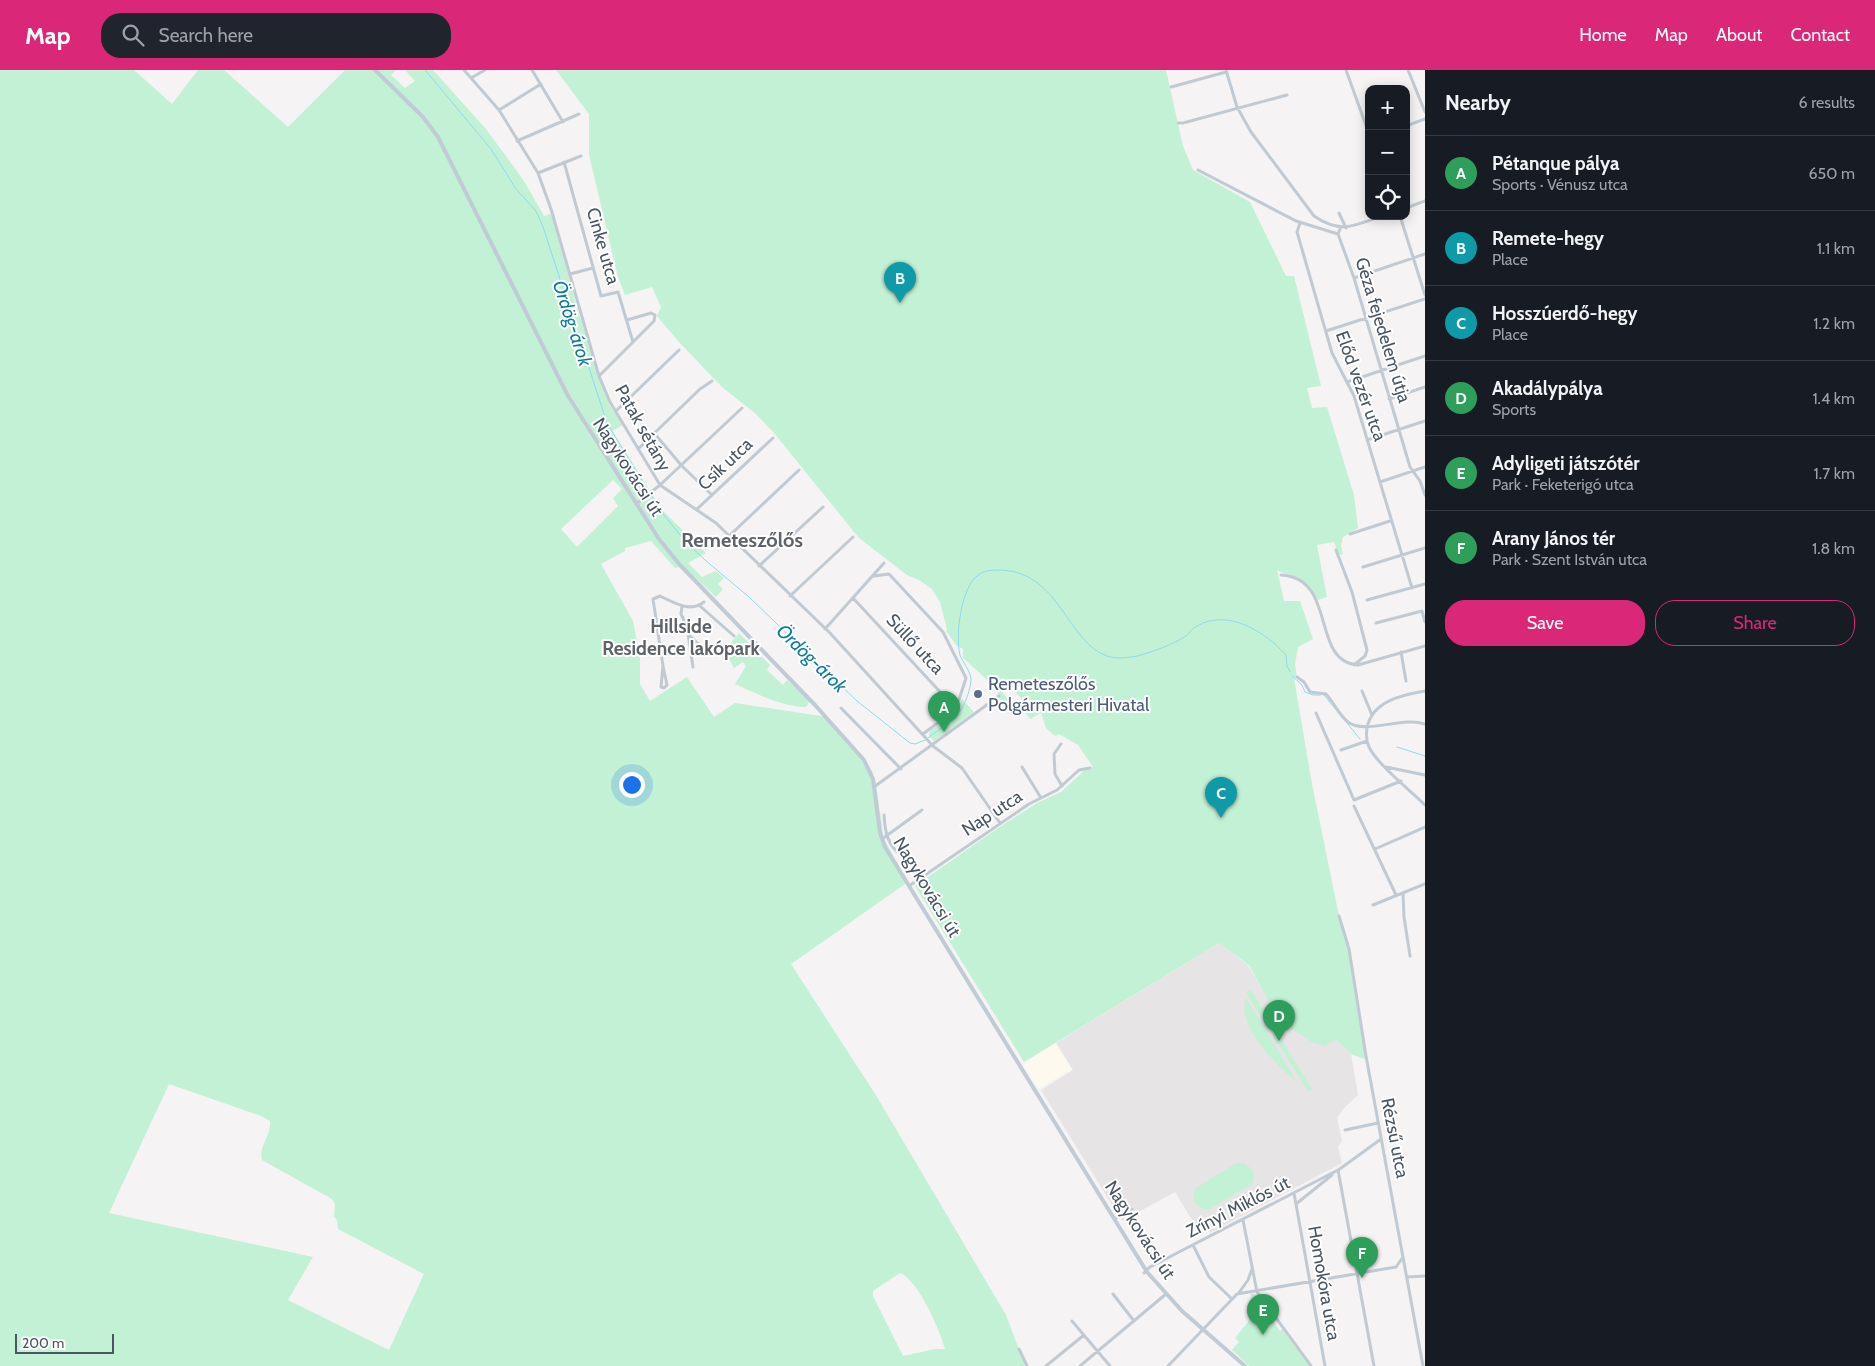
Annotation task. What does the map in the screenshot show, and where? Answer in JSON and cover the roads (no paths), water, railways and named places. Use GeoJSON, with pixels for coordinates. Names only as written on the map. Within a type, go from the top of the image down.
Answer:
{"type":"FeatureCollection","features":[{"type":"Feature","properties":{"kind":"street","name":"Patak sétány"},"geometry":{"type":"LineString","coordinates":[[464,70],[499,110],[538,172],[599,376],[616,411],[660,486],[713,521],[825,629],[931,744],[962,768],[1000,823]]}},
{"type":"Feature","properties":{"kind":"street"},"geometry":{"type":"LineString","coordinates":[[471,78],[485,70]]}},
{"type":"Feature","properties":{"kind":"street"},"geometry":{"type":"LineString","coordinates":[[532,70],[563,122]]}},
{"type":"Feature","properties":{"kind":"street"},"geometry":{"type":"LineString","coordinates":[[1346,70],[1368,130]]}},
{"type":"Feature","properties":{"kind":"street"},"geometry":{"type":"LineString","coordinates":[[1408,70],[1425,112]]}},
{"type":"Feature","properties":{"kind":"street","name":"Nagykovácsi út"},"geometry":{"type":"LineString","coordinates":[[377,71],[423,117],[438,136],[568,396],[659,539],[680,566],[864,760],[871,772],[882,839],[1146,1271],[1166,1294],[1245,1366]]}},
{"type":"Feature","properties":{"kind":"street"},"geometry":{"type":"LineString","coordinates":[[1171,87],[1226,71],[1237,107],[1251,132],[1311,213],[1324,222],[1346,228],[1369,220]]}},
{"type":"Feature","properties":{"kind":"street"},"geometry":{"type":"LineString","coordinates":[[499,110],[540,84]]}},
{"type":"Feature","properties":{"kind":"street"},"geometry":{"type":"LineString","coordinates":[[1178,122],[1183,123],[1287,95]]}},
{"type":"Feature","properties":{"kind":"street"},"geometry":{"type":"LineString","coordinates":[[517,141],[579,114]]}},
{"type":"Feature","properties":{"kind":"street"},"geometry":{"type":"LineString","coordinates":[[1410,125],[1425,119]]}},
{"type":"Feature","properties":{"kind":"street"},"geometry":{"type":"LineString","coordinates":[[538,172],[581,156]]}},
{"type":"Feature","properties":{"kind":"street","name":"Cinke utca"},"geometry":{"type":"LineString","coordinates":[[564,162],[601,296],[618,292],[633,342]]}},
{"type":"Feature","properties":{"kind":"street"},"geometry":{"type":"LineString","coordinates":[[1198,170],[1300,223],[1338,234],[1341,227]]}},
{"type":"Feature","properties":{"kind":"street"},"geometry":{"type":"LineString","coordinates":[[1410,207],[1425,201]]}},
{"type":"Feature","properties":{"kind":"street"},"geometry":{"type":"LineString","coordinates":[[1340,213],[1346,228]]}},
{"type":"Feature","properties":{"kind":"street"},"geometry":{"type":"LineString","coordinates":[[1326,332],[1425,297],[1415,258],[1401,220]]}},
{"type":"Feature","properties":{"kind":"street","name":"Előd vezér utca"},"geometry":{"type":"LineString","coordinates":[[1300,223],[1297,232],[1326,332],[1339,369],[1354,396],[1390,521],[1412,588]]}},
{"type":"Feature","properties":{"kind":"street","name":"Géza fejedelem útja"},"geometry":{"type":"LineString","coordinates":[[1338,234],[1354,278],[1399,429],[1413,471],[1420,481],[1425,496]]}},
{"type":"Feature","properties":{"kind":"street"},"geometry":{"type":"LineString","coordinates":[[1354,278],[1425,254]]}},
{"type":"Feature","properties":{"kind":"street"},"geometry":{"type":"LineString","coordinates":[[570,274],[593,268]]}},
{"type":"Feature","properties":{"kind":"street"},"geometry":{"type":"LineString","coordinates":[[599,376],[654,321],[655,314],[651,313],[627,320]]}},
{"type":"Feature","properties":{"kind":"street"},"geometry":{"type":"LineString","coordinates":[[616,411],[679,350]]}},
{"type":"Feature","properties":{"kind":"street"},"geometry":{"type":"LineString","coordinates":[[1347,382],[1425,356]]}},
{"type":"Feature","properties":{"kind":"street"},"geometry":{"type":"LineString","coordinates":[[638,449],[700,389],[712,380]]}},
{"type":"Feature","properties":{"kind":"street"},"geometry":{"type":"LineString","coordinates":[[1390,399],[1425,388]]}},
{"type":"Feature","properties":{"kind":"street"},"geometry":{"type":"LineString","coordinates":[[636,504],[660,486],[742,408]]}},
{"type":"Feature","properties":{"kind":"street"},"geometry":{"type":"LineString","coordinates":[[1367,440],[1425,421]]}},
{"type":"Feature","properties":{"kind":"street"},"geometry":{"type":"LineString","coordinates":[[654,433],[682,466],[712,495]]}},
{"type":"Feature","properties":{"kind":"street","name":"Csík utca"},"geometry":{"type":"LineString","coordinates":[[697,510],[773,438]]}},
{"type":"Feature","properties":{"kind":"street"},"geometry":{"type":"LineString","coordinates":[[1380,482],[1425,467]]}},
{"type":"Feature","properties":{"kind":"street"},"geometry":{"type":"LineString","coordinates":[[729,536],[799,470]]}},
{"type":"Feature","properties":{"kind":"street"},"geometry":{"type":"LineString","coordinates":[[759,566],[822,507]]}},
{"type":"Feature","properties":{"kind":"street"},"geometry":{"type":"LineString","coordinates":[[1350,534],[1390,521]]}},
{"type":"Feature","properties":{"kind":"street"},"geometry":{"type":"LineString","coordinates":[[790,596],[852,538]]}},
{"type":"Feature","properties":{"kind":"street"},"geometry":{"type":"LineString","coordinates":[[1363,567],[1425,548]]}},
{"type":"Feature","properties":{"kind":"street"},"geometry":{"type":"LineString","coordinates":[[1336,550],[1356,607],[1367,650],[1365,656],[1354,665]]}},
{"type":"Feature","properties":{"kind":"street"},"geometry":{"type":"LineString","coordinates":[[825,629],[884,563]]}},
{"type":"Feature","properties":{"kind":"street"},"geometry":{"type":"LineString","coordinates":[[874,576],[889,574],[942,630],[965,675],[966,684],[956,709],[922,734]]}},
{"type":"Feature","properties":{"kind":"street"},"geometry":{"type":"LineString","coordinates":[[1281,575],[1293,576],[1308,588],[1319,603],[1331,648],[1340,658],[1354,665],[1369,663],[1425,646]]}},
{"type":"Feature","properties":{"kind":"street"},"geometry":{"type":"LineString","coordinates":[[1367,600],[1425,584]]}},
{"type":"Feature","properties":{"kind":"street"},"geometry":{"type":"LineString","coordinates":[[663,666],[661,687],[664,688],[667,685],[653,599],[657,596],[682,606],[700,606],[734,636]]}},
{"type":"Feature","properties":{"kind":"street","name":"Süllő utca"},"geometry":{"type":"LineString","coordinates":[[853,598],[956,709]]}},
{"type":"Feature","properties":{"kind":"street"},"geometry":{"type":"LineString","coordinates":[[700,606],[704,602]]}},
{"type":"Feature","properties":{"kind":"street"},"geometry":{"type":"LineString","coordinates":[[682,606],[681,614],[687,627],[694,667]]}},
{"type":"Feature","properties":{"kind":"street"},"geometry":{"type":"LineString","coordinates":[[1376,623],[1422,611],[1425,622]]}},
{"type":"Feature","properties":{"kind":"street"},"geometry":{"type":"LineString","coordinates":[[688,634],[709,654]]}},
{"type":"Feature","properties":{"kind":"street"},"geometry":{"type":"LineString","coordinates":[[1401,652],[1406,681]]}},
{"type":"Feature","properties":{"kind":"street"},"geometry":{"type":"LineString","coordinates":[[1297,677],[1312,692],[1326,694],[1351,724],[1368,726],[1415,720],[1425,724]]}},
{"type":"Feature","properties":{"kind":"street"},"geometry":{"type":"LineString","coordinates":[[1425,691],[1392,700],[1372,716],[1368,726],[1367,741],[1374,754],[1425,805]]}},
{"type":"Feature","properties":{"kind":"street"},"geometry":{"type":"LineString","coordinates":[[1362,692],[1372,716]]}},
{"type":"Feature","properties":{"kind":"street"},"geometry":{"type":"LineString","coordinates":[[874,787],[999,696]]}},
{"type":"Feature","properties":{"kind":"street"},"geometry":{"type":"LineString","coordinates":[[841,708],[901,769]]}},
{"type":"Feature","properties":{"kind":"street"},"geometry":{"type":"LineString","coordinates":[[1316,712],[1354,800],[1401,781]]}},
{"type":"Feature","properties":{"kind":"street"},"geometry":{"type":"LineString","coordinates":[[1341,750],[1367,741]]}},
{"type":"Feature","properties":{"kind":"street"},"geometry":{"type":"LineString","coordinates":[[1062,744],[1055,749],[1054,754],[1055,774],[1062,786]]}},
{"type":"Feature","properties":{"kind":"street"},"geometry":{"type":"LineString","coordinates":[[1022,767],[1041,798]]}},
{"type":"Feature","properties":{"kind":"street"},"geometry":{"type":"LineString","coordinates":[[1386,767],[1425,775]]}},
{"type":"Feature","properties":{"kind":"street","name":"Nap utca"},"geometry":{"type":"LineString","coordinates":[[909,886],[1000,823],[1062,786],[1081,769],[1090,768]]}},
{"type":"Feature","properties":{"kind":"street"},"geometry":{"type":"LineString","coordinates":[[1354,806],[1396,895]]}},
{"type":"Feature","properties":{"kind":"street"},"geometry":{"type":"LineString","coordinates":[[882,839],[922,810]]}},
{"type":"Feature","properties":{"kind":"street"},"geometry":{"type":"LineString","coordinates":[[884,815],[887,836],[895,850],[902,855]]}},
{"type":"Feature","properties":{"kind":"street"},"geometry":{"type":"LineString","coordinates":[[1375,849],[1425,827]]}},
{"type":"Feature","properties":{"kind":"street"},"geometry":{"type":"LineString","coordinates":[[1373,905],[1425,884]]}},
{"type":"Feature","properties":{"kind":"street"},"geometry":{"type":"LineString","coordinates":[[1403,893],[1404,917],[1410,956]]}},
{"type":"Feature","properties":{"kind":"street","name":"Rézsű utca"},"geometry":{"type":"LineString","coordinates":[[1339,916],[1349,949],[1378,1123],[1424,1366]]}},
{"type":"Feature","properties":{"kind":"street"},"geometry":{"type":"LineString","coordinates":[[1345,1130],[1378,1123]]}},
{"type":"Feature","properties":{"kind":"street","name":"Zrínyi Miklós út"},"geometry":{"type":"LineString","coordinates":[[1296,1204],[1381,1139]]}},
{"type":"Feature","properties":{"kind":"street"},"geometry":{"type":"LineString","coordinates":[[1338,1170],[1374,1366]]}},
{"type":"Feature","properties":{"kind":"street","name":"Zrínyi Miklós út"},"geometry":{"type":"LineString","coordinates":[[1146,1271],[1338,1170]]}},
{"type":"Feature","properties":{"kind":"street","name":"Homokóra utca"},"geometry":{"type":"LineString","coordinates":[[1294,1193],[1326,1366]]}},
{"type":"Feature","properties":{"kind":"street"},"geometry":{"type":"LineString","coordinates":[[1114,1219],[1132,1209]]}},
{"type":"Feature","properties":{"kind":"street"},"geometry":{"type":"LineString","coordinates":[[1243,1220],[1257,1292],[1310,1366]]}},
{"type":"Feature","properties":{"kind":"street"},"geometry":{"type":"LineString","coordinates":[[1193,1245],[1209,1277],[1232,1299]]}},
{"type":"Feature","properties":{"kind":"street"},"geometry":{"type":"LineString","coordinates":[[1237,1294],[1396,1267],[1402,1262],[1403,1253]]}},
{"type":"Feature","properties":{"kind":"street"},"geometry":{"type":"LineString","coordinates":[[1168,1366],[1237,1294],[1248,1280],[1252,1267]]}},
{"type":"Feature","properties":{"kind":"street"},"geometry":{"type":"LineString","coordinates":[[1396,1267],[1407,1275],[1425,1276]]}},
{"type":"Feature","properties":{"kind":"street"},"geometry":{"type":"LineString","coordinates":[[1113,1294],[1134,1322]]}},
{"type":"Feature","properties":{"kind":"street"},"geometry":{"type":"LineString","coordinates":[[1080,1366],[1166,1294]]}},
{"type":"Feature","properties":{"kind":"street"},"geometry":{"type":"LineString","coordinates":[[1072,1321],[1110,1366]]}},
{"type":"Feature","properties":{"kind":"street"},"geometry":{"type":"LineString","coordinates":[[1046,1366],[1084,1335]]}},
{"type":"Feature","properties":{"kind":"street"},"geometry":{"type":"LineString","coordinates":[[1019,1349],[1027,1366]]}},
{"type":"Feature","properties":{"kind":"waterway","name":"Ördög-árok"},"geometry":{"type":"LineString","coordinates":[[425,70],[491,149],[516,189],[536,211],[543,227],[607,423],[660,510],[685,541],[749,597],[857,701],[910,743],[915,744],[925,740]]}},
{"type":"Feature","properties":{"kind":"waterway","name":"Ördög-árok"},"geometry":{"type":"LineString","coordinates":[[928,738],[955,716],[967,698],[971,679],[960,655],[959,625],[963,602],[971,582],[980,574],[988,571],[1002,570],[1022,574],[1037,583],[1050,595],[1082,637],[1093,648],[1107,656],[1114,658],[1137,656],[1168,645],[1186,636],[1197,626],[1209,621],[1233,621],[1257,631],[1277,646],[1286,655],[1287,666],[1290,672]]}},
{"type":"Feature","properties":{"kind":"waterway","name":"Ördög-árok"},"geometry":{"type":"LineString","coordinates":[[1292,676],[1302,685],[1305,692],[1320,695]]}},
{"type":"Feature","properties":{"kind":"waterway","name":"Ördög-árok"},"geometry":{"type":"LineString","coordinates":[[1324,695],[1360,739]]}},
{"type":"Feature","properties":{"kind":"waterway","name":"Ördög-árok"},"geometry":{"type":"LineString","coordinates":[[1397,747],[1425,756]]}},
{"type":"Feature","properties":{"kind":"place","name":"Remete-hegy"},"geometry":{"type":"Point","coordinates":[900,303]}},
{"type":"Feature","properties":{"kind":"place","name":"Remeteszőlős Polgármesteri Hivatal"},"geometry":{"type":"Point","coordinates":[978,694]}},
{"type":"Feature","properties":{"kind":"place","name":"Pétanque pálya"},"geometry":{"type":"Point","coordinates":[944,732]}},
{"type":"Feature","properties":{"kind":"place","name":"Hosszúerdő-hegy"},"geometry":{"type":"Point","coordinates":[1221,818]}},
{"type":"Feature","properties":{"kind":"place","name":"Akadálypálya"},"geometry":{"type":"Point","coordinates":[1279,1041]}},
{"type":"Feature","properties":{"kind":"place","name":"Arany János tér"},"geometry":{"type":"Point","coordinates":[1362,1278]}},
{"type":"Feature","properties":{"kind":"place","name":"Adyligeti játszótér"},"geometry":{"type":"Point","coordinates":[1263,1335]}},
{"type":"Feature","properties":{"kind":"district","name":"Remeteszőlős"},"geometry":{"type":"Point","coordinates":[742,540]}},
{"type":"Feature","properties":{"kind":"district","name":"Hillside Residence lakópark"},"geometry":{"type":"Point","coordinates":[681,637]}}]}
